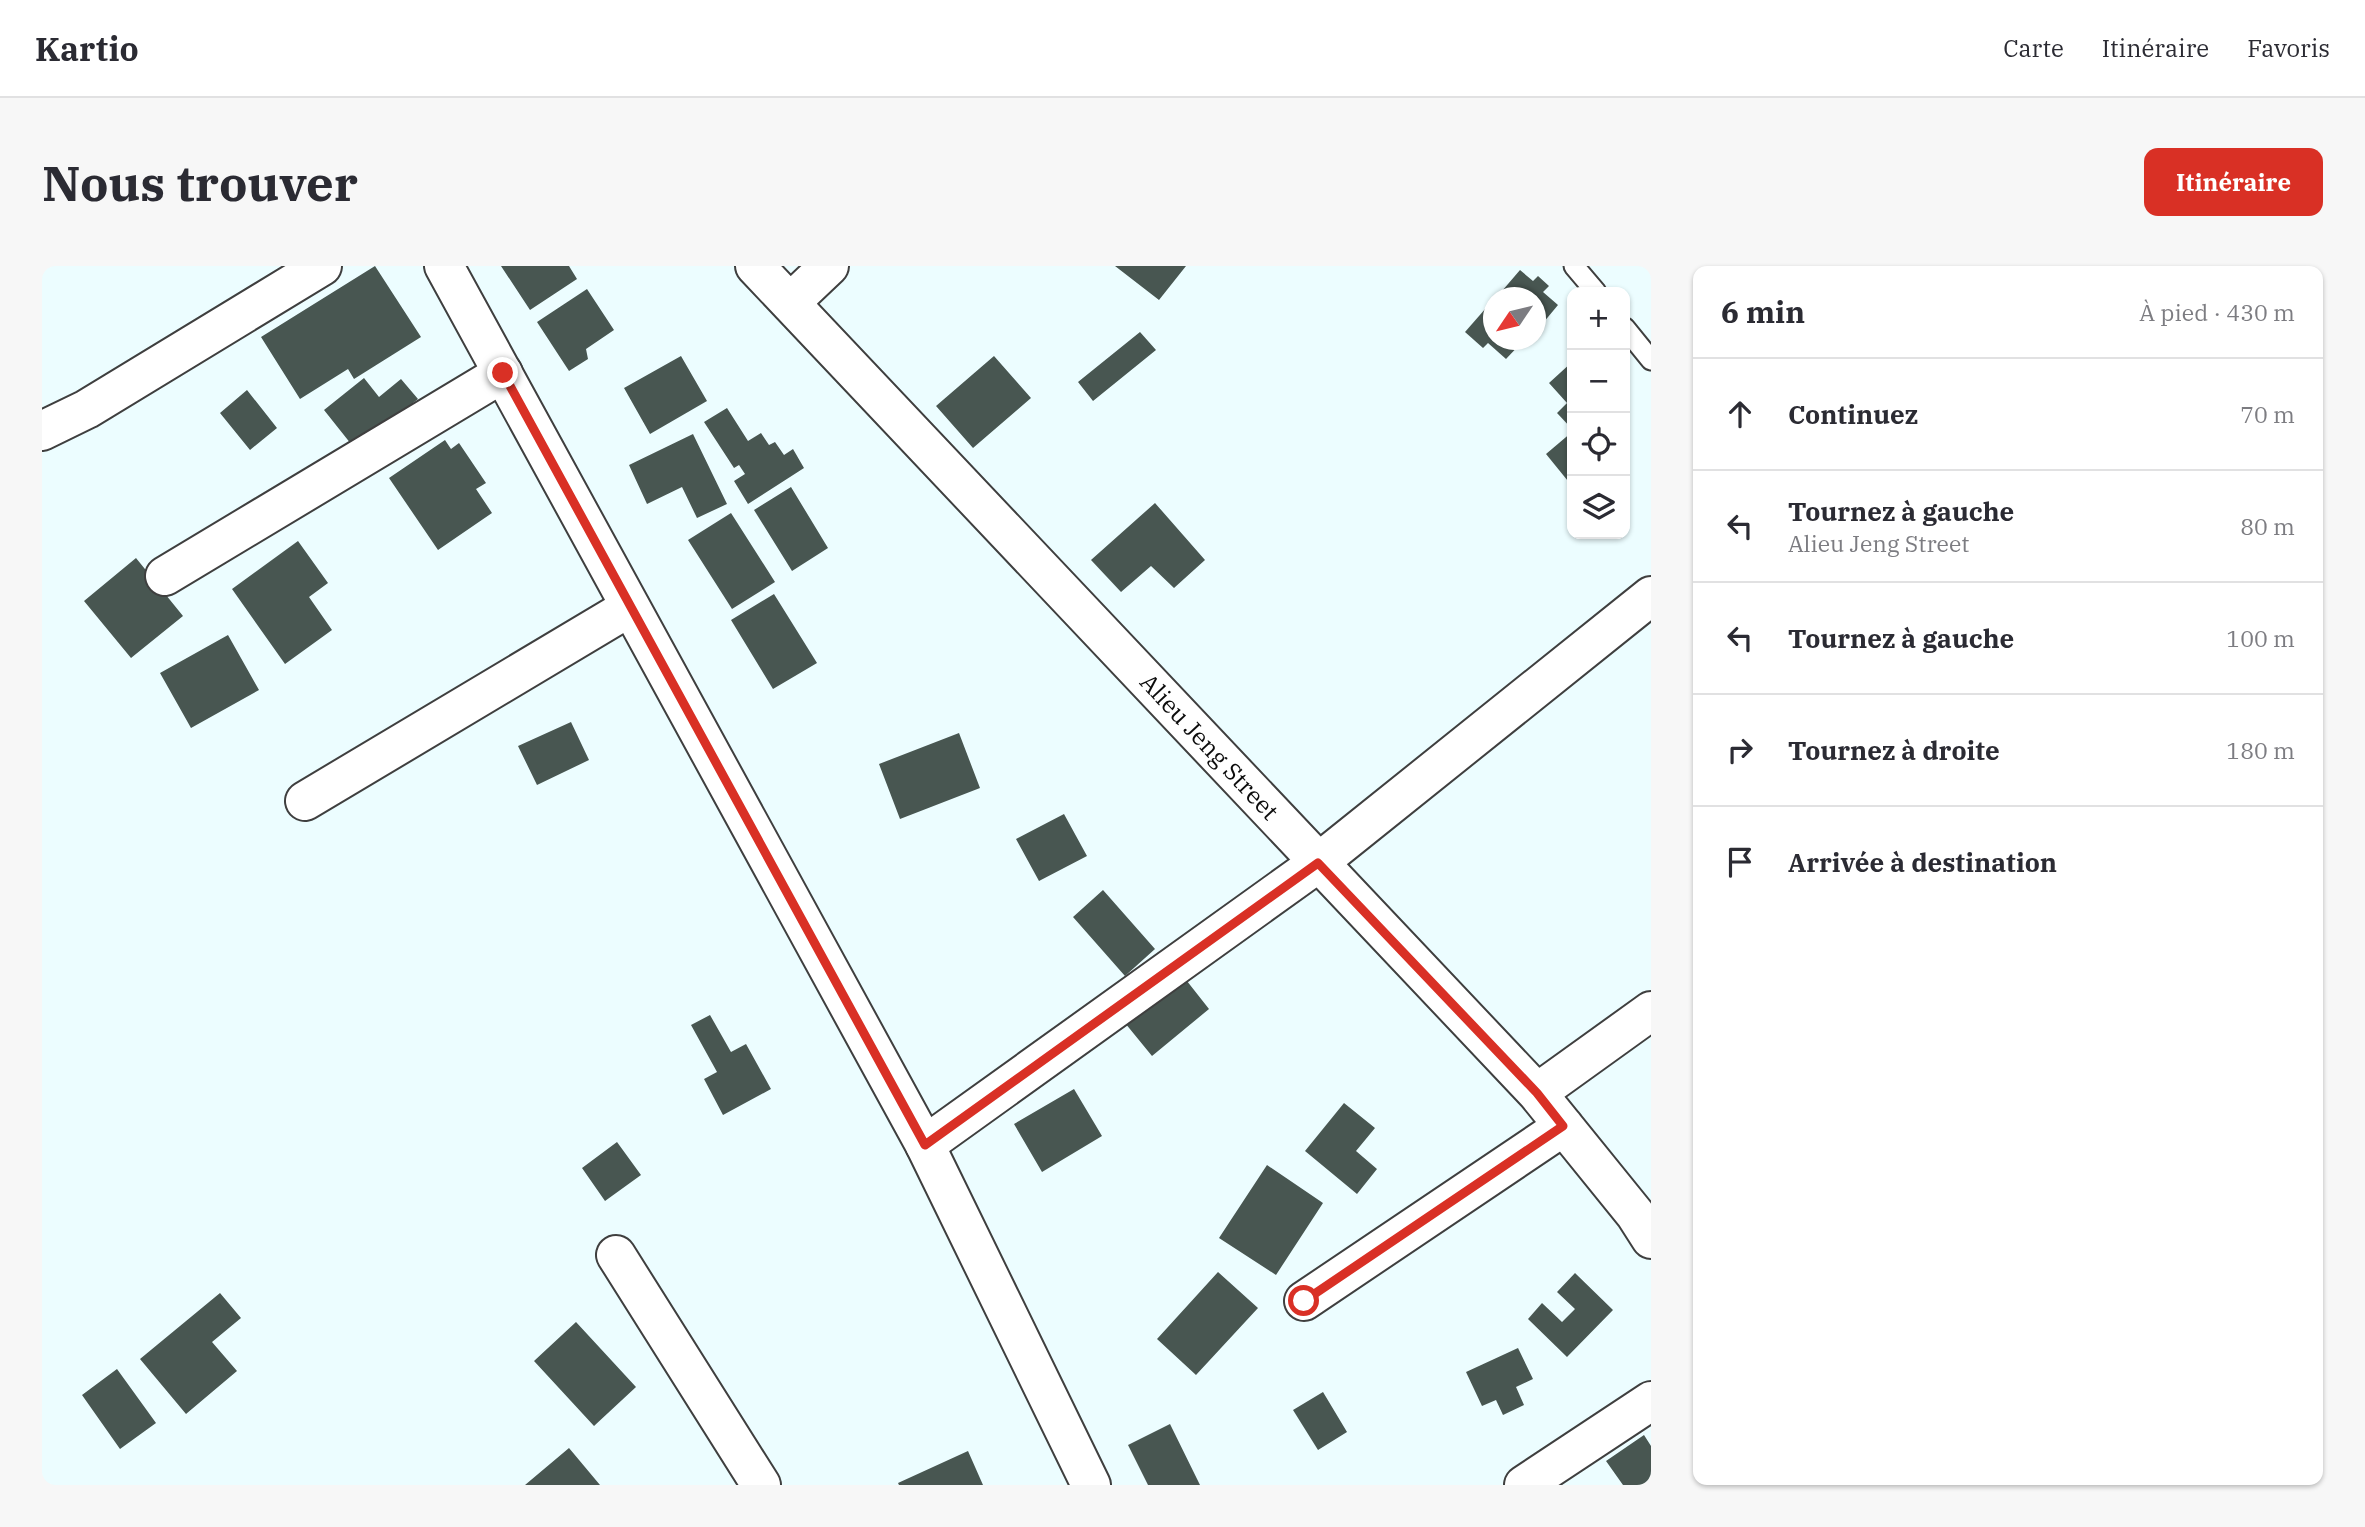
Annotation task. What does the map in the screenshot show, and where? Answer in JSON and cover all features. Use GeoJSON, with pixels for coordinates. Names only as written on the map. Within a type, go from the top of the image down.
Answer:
{"type":"FeatureCollection","features":[{"type":"Feature","properties":{"kind":"street"},"geometry":{"type":"LineString","coordinates":[[42,431],[88,409],[322,266]]}},
{"type":"Feature","properties":{"kind":"street"},"geometry":{"type":"LineString","coordinates":[[444,266],[925,1145],[1091,1485]]}},
{"type":"Feature","properties":{"kind":"street","name":"Alieu Jeng Street"},"geometry":{"type":"LineString","coordinates":[[755,266],[1537,1093],[1651,1239]]}},
{"type":"Feature","properties":{"kind":"street"},"geometry":{"type":"LineString","coordinates":[[790,303],[829,266]]}},
{"type":"Feature","properties":{"kind":"street"},"geometry":{"type":"LineString","coordinates":[[165,576],[503,373]]}},
{"type":"Feature","properties":{"kind":"street"},"geometry":{"type":"LineString","coordinates":[[925,1145],[1318,863],[1651,596]]}},
{"type":"Feature","properties":{"kind":"street"},"geometry":{"type":"LineString","coordinates":[[305,801],[631,607]]}},
{"type":"Feature","properties":{"kind":"street"},"geometry":{"type":"LineString","coordinates":[[1537,1093],[1651,1011]]}},
{"type":"Feature","properties":{"kind":"street"},"geometry":{"type":"LineString","coordinates":[[1304,1301],[1563,1126]]}},
{"type":"Feature","properties":{"kind":"street"},"geometry":{"type":"LineString","coordinates":[[616,1255],[761,1485]]}},
{"type":"Feature","properties":{"kind":"street"},"geometry":{"type":"LineString","coordinates":[[1524,1485],[1651,1401]]}},
{"type":"Feature","properties":{"kind":"lane"},"geometry":{"type":"LineString","coordinates":[[1574,266],[1592,287]]}},
{"type":"Feature","properties":{"kind":"lane"},"geometry":{"type":"LineString","coordinates":[[1630,334],[1651,360]]}},
{"type":"Feature","properties":{"kind":"building"},"geometry":{"type":"Polygon","coordinates":[[[375,266],[421,337],[354,379],[348,369],[300,399],[261,337],[375,266]]]}},
{"type":"Feature","properties":{"kind":"building"},"geometry":{"type":"Polygon","coordinates":[[[501,266],[569,266],[577,279],[530,310],[501,266]]]}},
{"type":"Feature","properties":{"kind":"building"},"geometry":{"type":"Polygon","coordinates":[[[1115,266],[1186,266],[1159,300],[1115,266]]]}},
{"type":"Feature","properties":{"kind":"building"},"geometry":{"type":"Polygon","coordinates":[[[1520,270],[1533,281],[1538,276],[1549,286],[1546,289],[1505,287],[1520,270]]]}},
{"type":"Feature","properties":{"kind":"building"},"geometry":{"type":"Polygon","coordinates":[[[587,289],[614,330],[586,349],[588,359],[569,371],[537,322],[587,289]]]}},
{"type":"Feature","properties":{"kind":"building"},"geometry":{"type":"Polygon","coordinates":[[[1546,295],[1558,305],[1546,319],[1546,295]]]}},
{"type":"Feature","properties":{"kind":"building"},"geometry":{"type":"Polygon","coordinates":[[[1483,311],[1483,348],[1465,332],[1483,311]]]}},
{"type":"Feature","properties":{"kind":"building"},"geometry":{"type":"Polygon","coordinates":[[[1140,332],[1156,350],[1093,401],[1078,382],[1140,332]]]}},
{"type":"Feature","properties":{"kind":"building"},"geometry":{"type":"Polygon","coordinates":[[[1496,350],[1515,350],[1506,359],[1496,350]]]}},
{"type":"Feature","properties":{"kind":"building"},"geometry":{"type":"Polygon","coordinates":[[[681,356],[707,401],[650,434],[624,388],[681,356]]]}},
{"type":"Feature","properties":{"kind":"building"},"geometry":{"type":"Polygon","coordinates":[[[994,356],[1031,398],[973,448],[936,406],[994,356]]]}},
{"type":"Feature","properties":{"kind":"building"},"geometry":{"type":"Polygon","coordinates":[[[1567,367],[1567,403],[1549,383],[1567,367]]]}},
{"type":"Feature","properties":{"kind":"building"},"geometry":{"type":"Polygon","coordinates":[[[364,378],[379,397],[401,379],[418,399],[355,449],[324,410],[364,378]]]}},
{"type":"Feature","properties":{"kind":"building"},"geometry":{"type":"Polygon","coordinates":[[[247,390],[277,428],[250,450],[220,413],[247,390]]]}},
{"type":"Feature","properties":{"kind":"building"},"geometry":{"type":"Polygon","coordinates":[[[1567,403],[1567,424],[1557,413],[1567,403]]]}},
{"type":"Feature","properties":{"kind":"building"},"geometry":{"type":"Polygon","coordinates":[[[727,408],[748,441],[761,433],[769,445],[775,442],[784,455],[793,449],[804,468],[748,504],[734,481],[745,474],[739,465],[734,468],[704,422],[727,408]]]}},
{"type":"Feature","properties":{"kind":"building"},"geometry":{"type":"Polygon","coordinates":[[[693,434],[727,504],[697,518],[682,487],[647,504],[629,465],[693,434]]]}},
{"type":"Feature","properties":{"kind":"building"},"geometry":{"type":"Polygon","coordinates":[[[1567,436],[1567,480],[1546,454],[1567,436]]]}},
{"type":"Feature","properties":{"kind":"building"},"geometry":{"type":"Polygon","coordinates":[[[445,440],[451,449],[459,443],[486,483],[476,489],[492,513],[438,550],[389,478],[445,440]]]}},
{"type":"Feature","properties":{"kind":"building"},"geometry":{"type":"Polygon","coordinates":[[[791,487],[828,548],[792,571],[754,510],[791,487]]]}},
{"type":"Feature","properties":{"kind":"building"},"geometry":{"type":"Polygon","coordinates":[[[1155,503],[1205,560],[1174,588],[1151,566],[1121,592],[1091,560],[1155,503]]]}},
{"type":"Feature","properties":{"kind":"building"},"geometry":{"type":"Polygon","coordinates":[[[731,513],[775,582],[732,609],[688,540],[731,513]]]}},
{"type":"Feature","properties":{"kind":"building"},"geometry":{"type":"Polygon","coordinates":[[[298,541],[328,583],[309,597],[332,630],[285,664],[232,589],[298,541]]]}},
{"type":"Feature","properties":{"kind":"building"},"geometry":{"type":"Polygon","coordinates":[[[136,558],[183,616],[131,658],[84,601],[136,558]]]}},
{"type":"Feature","properties":{"kind":"building"},"geometry":{"type":"Polygon","coordinates":[[[774,594],[817,663],[773,689],[731,620],[774,594]]]}},
{"type":"Feature","properties":{"kind":"building"},"geometry":{"type":"Polygon","coordinates":[[[228,635],[259,690],[191,728],[160,673],[228,635]]]}},
{"type":"Feature","properties":{"kind":"building"},"geometry":{"type":"Polygon","coordinates":[[[571,722],[589,760],[537,785],[518,746],[571,722]]]}},
{"type":"Feature","properties":{"kind":"building"},"geometry":{"type":"Polygon","coordinates":[[[959,733],[980,788],[900,819],[879,764],[959,733]]]}},
{"type":"Feature","properties":{"kind":"building"},"geometry":{"type":"Polygon","coordinates":[[[1064,814],[1087,856],[1039,881],[1016,839],[1064,814]]]}},
{"type":"Feature","properties":{"kind":"building"},"geometry":{"type":"Polygon","coordinates":[[[1103,890],[1155,949],[1125,976],[1073,917],[1103,890]]]}},
{"type":"Feature","properties":{"kind":"building"},"geometry":{"type":"Polygon","coordinates":[[[1183,976],[1209,1009],[1152,1056],[1125,1023],[1183,976]]]}},
{"type":"Feature","properties":{"kind":"building"},"geometry":{"type":"Polygon","coordinates":[[[710,1015],[731,1052],[746,1044],[771,1089],[723,1115],[704,1079],[717,1072],[691,1025],[710,1015]]]}},
{"type":"Feature","properties":{"kind":"building"},"geometry":{"type":"Polygon","coordinates":[[[1074,1089],[1102,1136],[1042,1172],[1014,1124],[1074,1089]]]}},
{"type":"Feature","properties":{"kind":"building"},"geometry":{"type":"Polygon","coordinates":[[[1344,1103],[1375,1128],[1356,1151],[1377,1169],[1357,1194],[1305,1151],[1344,1103]]]}},
{"type":"Feature","properties":{"kind":"building"},"geometry":{"type":"Polygon","coordinates":[[[617,1142],[641,1175],[605,1201],[582,1168],[617,1142]]]}},
{"type":"Feature","properties":{"kind":"building"},"geometry":{"type":"Polygon","coordinates":[[[1267,1165],[1323,1203],[1276,1275],[1219,1238],[1267,1165]]]}},
{"type":"Feature","properties":{"kind":"building"},"geometry":{"type":"Polygon","coordinates":[[[1218,1272],[1258,1308],[1196,1375],[1157,1339],[1218,1272]]]}},
{"type":"Feature","properties":{"kind":"building"},"geometry":{"type":"Polygon","coordinates":[[[1575,1273],[1613,1310],[1567,1357],[1528,1319],[1542,1303],[1562,1322],[1575,1309],[1557,1292],[1575,1273]]]}},
{"type":"Feature","properties":{"kind":"building"},"geometry":{"type":"Polygon","coordinates":[[[220,1293],[241,1318],[212,1342],[237,1371],[186,1414],[140,1359],[220,1293]]]}},
{"type":"Feature","properties":{"kind":"building"},"geometry":{"type":"Polygon","coordinates":[[[576,1322],[636,1387],[594,1426],[534,1361],[576,1322]]]}},
{"type":"Feature","properties":{"kind":"building"},"geometry":{"type":"Polygon","coordinates":[[[1518,1348],[1533,1379],[1516,1387],[1524,1405],[1503,1415],[1496,1400],[1482,1406],[1466,1372],[1518,1348]]]}},
{"type":"Feature","properties":{"kind":"building"},"geometry":{"type":"Polygon","coordinates":[[[117,1369],[156,1423],[120,1449],[82,1395],[117,1369]]]}},
{"type":"Feature","properties":{"kind":"building"},"geometry":{"type":"Polygon","coordinates":[[[1323,1392],[1347,1432],[1318,1450],[1293,1410],[1323,1392]]]}},
{"type":"Feature","properties":{"kind":"building"},"geometry":{"type":"Polygon","coordinates":[[[1170,1424],[1200,1485],[1148,1485],[1128,1445],[1170,1424]]]}},
{"type":"Feature","properties":{"kind":"building"},"geometry":{"type":"Polygon","coordinates":[[[1644,1435],[1651,1446],[1651,1485],[1623,1485],[1606,1461],[1644,1435]]]}},
{"type":"Feature","properties":{"kind":"building"},"geometry":{"type":"Polygon","coordinates":[[[569,1448],[600,1485],[525,1485],[569,1448]]]}},
{"type":"Feature","properties":{"kind":"building"},"geometry":{"type":"Polygon","coordinates":[[[968,1451],[983,1485],[898,1483],[968,1451]]]}},
{"type":"Feature","properties":{"kind":"route"},"geometry":{"type":"LineString","coordinates":[[503,373],[925,1145],[1318,863],[1537,1093],[1563,1126],[1304,1301]]}}]}
